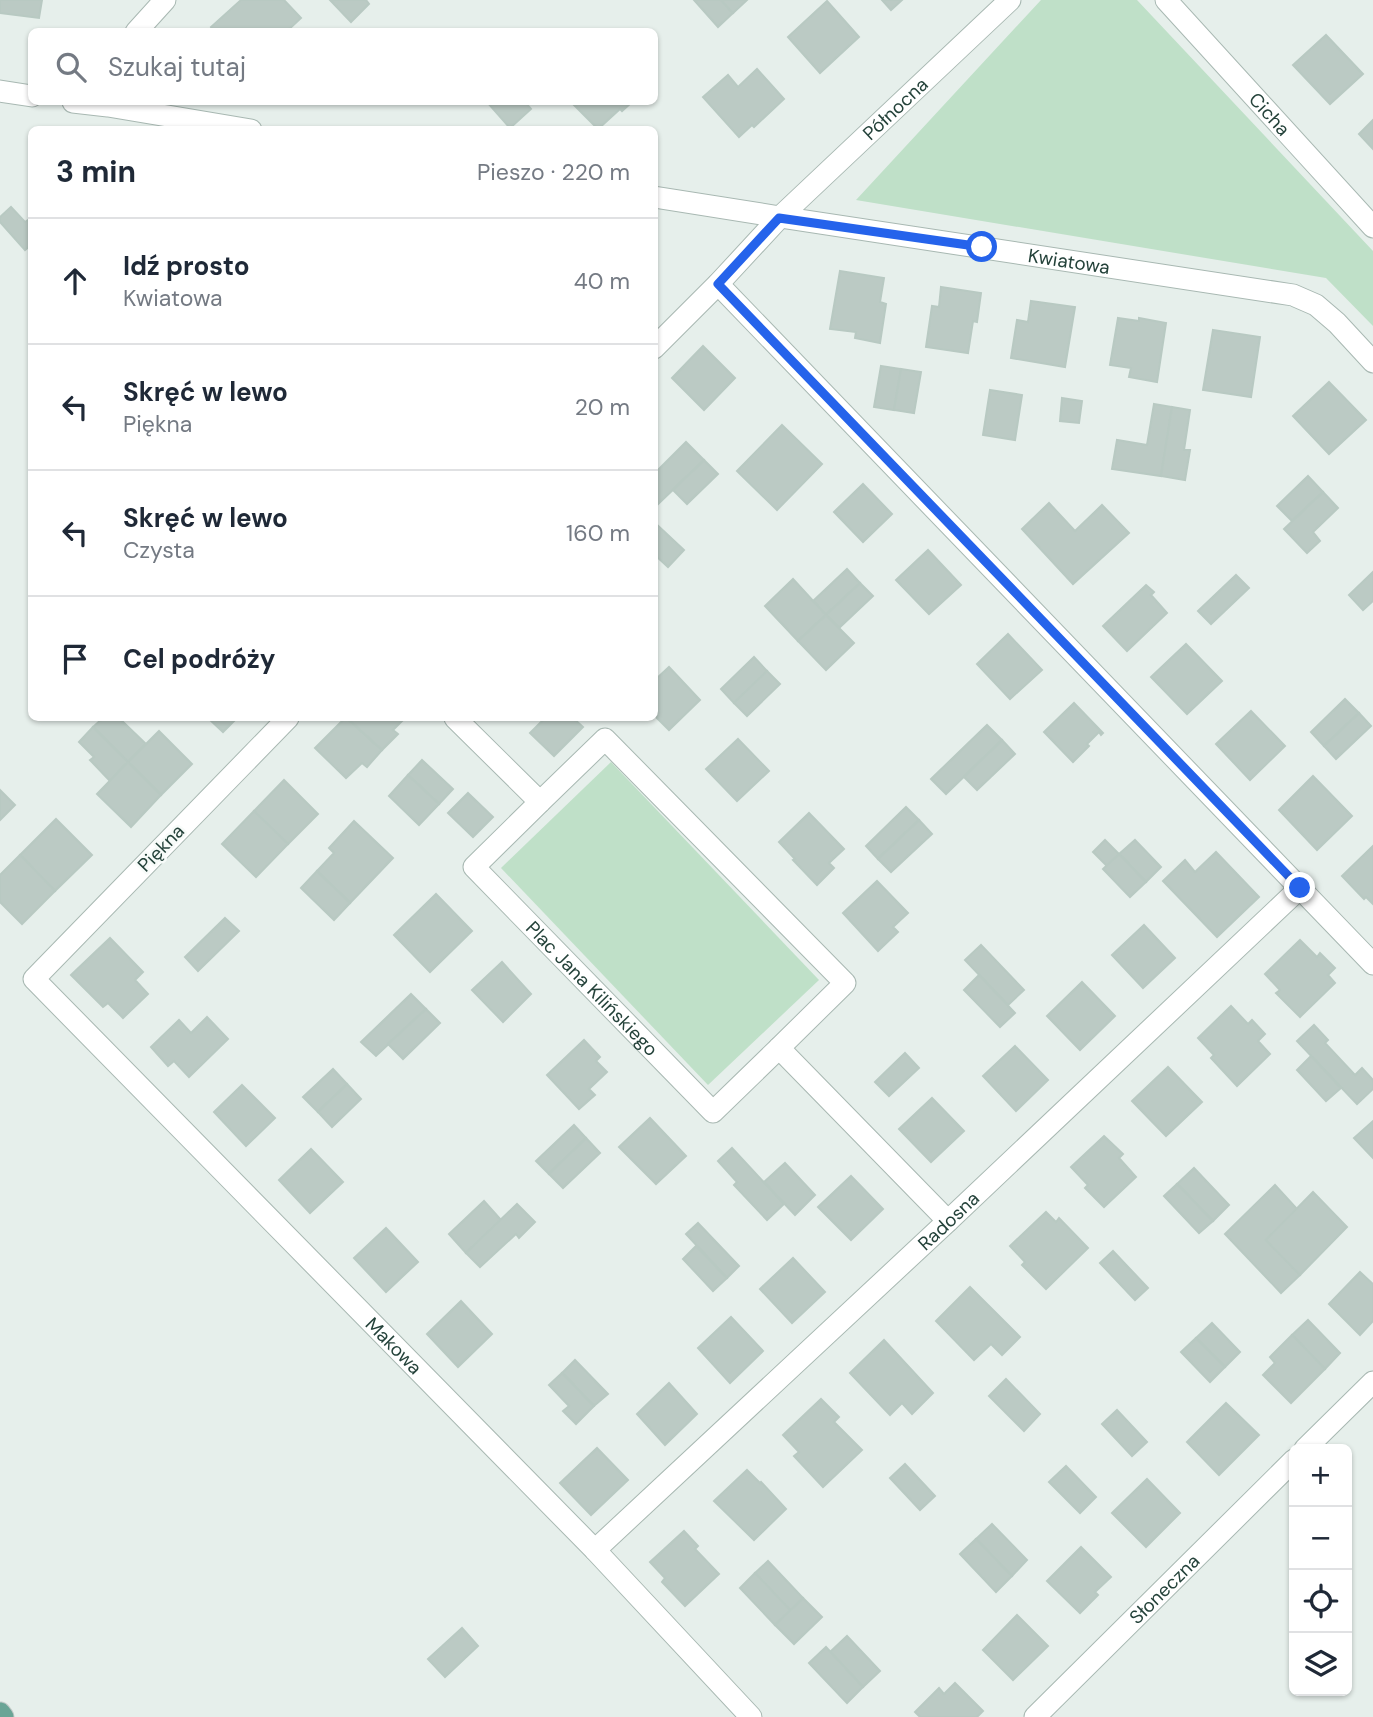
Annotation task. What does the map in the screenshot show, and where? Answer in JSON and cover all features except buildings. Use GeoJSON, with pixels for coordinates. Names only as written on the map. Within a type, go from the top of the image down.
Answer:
{"type":"FeatureCollection","features":[{"type":"Feature","properties":{"kind":"street"},"geometry":{"type":"LineString","coordinates":[[140,28],[165,0]]}},
{"type":"Feature","properties":{"kind":"street","name":"Północna"},"geometry":{"type":"LineString","coordinates":[[779,218],[1010,0]]}},
{"type":"Feature","properties":{"kind":"street","name":"Cicha"},"geometry":{"type":"LineString","coordinates":[[1166,0],[1373,226]]}},
{"type":"Feature","properties":{"kind":"street"},"geometry":{"type":"LineString","coordinates":[[0,91],[28,95]]}},
{"type":"Feature","properties":{"kind":"street"},"geometry":{"type":"LineString","coordinates":[[114,105],[229,126]]}},
{"type":"Feature","properties":{"kind":"street","name":"Kwiatowa"},"geometry":{"type":"LineString","coordinates":[[658,198],[1293,295],[1316,304],[1373,362]]}},
{"type":"Feature","properties":{"kind":"street"},"geometry":{"type":"LineString","coordinates":[[658,344],[779,218]]}},
{"type":"Feature","properties":{"kind":"street"},"geometry":{"type":"LineString","coordinates":[[718,284],[1373,964]]}},
{"type":"Feature","properties":{"kind":"street","name":"Piękna"},"geometry":{"type":"LineString","coordinates":[[34,979],[285,721]]}},
{"type":"Feature","properties":{"kind":"street"},"geometry":{"type":"LineString","coordinates":[[458,721],[540,802]]}},
{"type":"Feature","properties":{"kind":"street","name":"Plac Jana Kilińskiego"},"geometry":{"type":"LineString","coordinates":[[605,738],[845,983],[779,1048],[713,1112],[474,867],[605,738]]}},
{"type":"Feature","properties":{"kind":"street","name":"Radosna"},"geometry":{"type":"LineString","coordinates":[[594,1550],[948,1221],[1300,888]]}},
{"type":"Feature","properties":{"kind":"street","name":"Makowa"},"geometry":{"type":"LineString","coordinates":[[34,979],[594,1550],[751,1717]]}},
{"type":"Feature","properties":{"kind":"street"},"geometry":{"type":"LineString","coordinates":[[779,1048],[948,1221]]}},
{"type":"Feature","properties":{"kind":"street"},"geometry":{"type":"LineString","coordinates":[[1310,1444],[1373,1382]]}},
{"type":"Feature","properties":{"kind":"street","name":"Słoneczna"},"geometry":{"type":"LineString","coordinates":[[1035,1717],[1289,1465]]}},
{"type":"Feature","properties":{"kind":"green space"},"geometry":{"type":"Polygon","coordinates":[[[1041,0],[1137,0],[1373,251],[1373,326],[1326,278],[856,200],[1041,0]]]}},
{"type":"Feature","properties":{"kind":"green space"},"geometry":{"type":"Polygon","coordinates":[[[611,762],[819,980],[708,1085],[501,868],[611,762]]]}},
{"type":"Feature","properties":{"kind":"route"},"geometry":{"type":"LineString","coordinates":[[982,247],[779,218],[718,284],[1300,888]]}}]}
